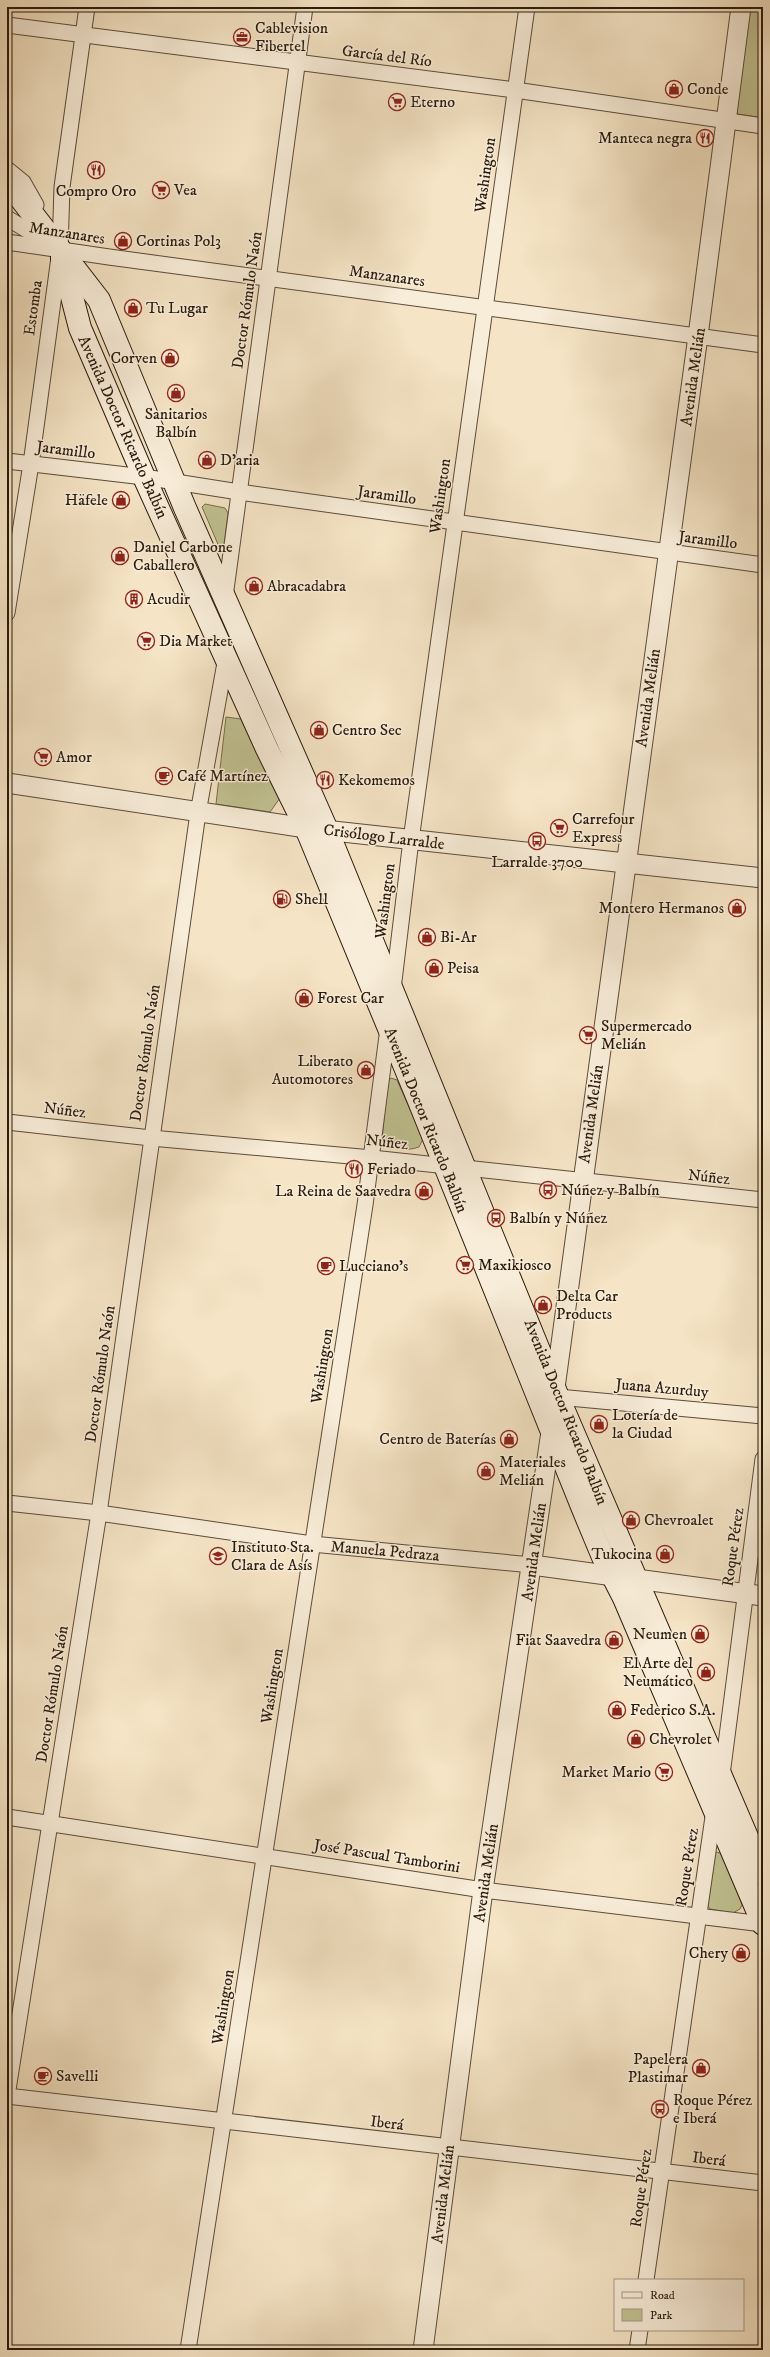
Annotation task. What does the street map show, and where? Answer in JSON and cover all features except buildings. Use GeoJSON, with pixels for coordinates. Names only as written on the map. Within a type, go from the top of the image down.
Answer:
{"type":"FeatureCollection","features":[{"type":"Feature","properties":{"kind":"main road"},"geometry":{"type":"LineString","coordinates":[[7,184],[14,190],[60,250]]}},
{"type":"Feature","properties":{"kind":"main road"},"geometry":{"type":"LineString","coordinates":[[7,204],[60,250]]}},
{"type":"Feature","properties":{"kind":"main road","name":"Avenida Doctor Ricardo Balbín"},"geometry":{"type":"LineString","coordinates":[[60,250],[80,328],[144,477],[267,749],[306,828],[388,1027],[456,1168],[556,1393],[763,1874]]}},
{"type":"Feature","properties":{"kind":"main road","name":"Avenida Doctor Ricardo Balbín"},"geometry":{"type":"LineString","coordinates":[[60,250],[99,300],[174,482],[328,830],[392,990],[551,1429],[612,1575],[677,1720],[714,1811],[763,1924]]}},
{"type":"Feature","properties":{"kind":"street","name":"Estomba"},"geometry":{"type":"LineString","coordinates":[[7,613],[31,464],[60,250],[62,187],[87,7]]}},
{"type":"Feature","properties":{"kind":"street","name":"Doctor Rómulo Naón"},"geometry":{"type":"LineString","coordinates":[[225,598],[305,7]]}},
{"type":"Feature","properties":{"kind":"street","name":"Washington"},"geometry":{"type":"LineString","coordinates":[[392,990],[411,840],[486,307],[526,7]]}},
{"type":"Feature","properties":{"kind":"street","name":"Avenida Melián"},"geometry":{"type":"LineString","coordinates":[[423,2350],[483,1890],[532,1566],[556,1393],[582,1181],[698,336],[741,7]]}},
{"type":"Feature","properties":{"kind":"street","name":"García del Río"},"geometry":{"type":"LineString","coordinates":[[7,25],[297,64],[515,90],[763,126]]}},
{"type":"Feature","properties":{"kind":"street","name":"Avenida Doctor Ricardo Balbín"},"geometry":{"type":"LineString","coordinates":[[7,169],[23,182],[60,250]]}},
{"type":"Feature","properties":{"kind":"street","name":"Avenida Doctor Ricardo Balbín"},"geometry":{"type":"LineString","coordinates":[[7,218],[60,250]]}},
{"type":"Feature","properties":{"kind":"street","name":"Manzanares"},"geometry":{"type":"LineString","coordinates":[[7,242],[763,345]]}},
{"type":"Feature","properties":{"kind":"street","name":"Jaramillo"},"geometry":{"type":"LineString","coordinates":[[7,461],[144,477],[455,523],[763,565]]}},
{"type":"Feature","properties":{"kind":"street","name":"Doctor Rómulo Naón"},"geometry":{"type":"LineString","coordinates":[[7,2096],[99,1513],[198,813],[226,656]]}},
{"type":"Feature","properties":{"kind":"street","name":"Crisólogo Larralde"},"geometry":{"type":"LineString","coordinates":[[7,782],[198,813],[306,828],[763,878]]}},
{"type":"Feature","properties":{"kind":"street","name":"Washington"},"geometry":{"type":"LineString","coordinates":[[188,2350],[372,1158],[388,1027]]}},
{"type":"Feature","properties":{"kind":"street","name":"Núñez"},"geometry":{"type":"LineString","coordinates":[[7,1122],[151,1138],[372,1158],[763,1200]]}},
{"type":"Feature","properties":{"kind":"street","name":"Juana Azurduy"},"geometry":{"type":"LineString","coordinates":[[556,1393],[763,1416]]}},
{"type":"Feature","properties":{"kind":"street","name":"Roque Pérez"},"geometry":{"type":"LineString","coordinates":[[646,2279],[697,1917],[714,1811],[722,1776],[754,1595],[763,1459]]}},
{"type":"Feature","properties":{"kind":"street","name":"Manuela Pedraza"},"geometry":{"type":"LineString","coordinates":[[7,1503],[99,1513],[312,1544],[612,1575],[754,1595]]}},
{"type":"Feature","properties":{"kind":"street","name":"José Pascual Tamborini"},"geometry":{"type":"LineString","coordinates":[[7,1817],[265,1855],[483,1890],[763,1924]]}},
{"type":"Feature","properties":{"kind":"street","name":"Iberá"},"geometry":{"type":"LineString","coordinates":[[7,2096],[763,2183]]}},
{"type":"Feature","properties":{"kind":"street"},"geometry":{"type":"LineString","coordinates":[[637,2350],[640,2331]]}},
{"type":"Feature","properties":{"kind":"green space"},"geometry":{"type":"Polygon","coordinates":[[[748,7],[763,7],[763,118],[738,114],[736,110],[748,7]]]}},
{"type":"Feature","properties":{"kind":"green space"},"geometry":{"type":"Polygon","coordinates":[[[205,504],[225,508],[228,513],[224,545],[220,549],[202,507],[205,504]]]}},
{"type":"Feature","properties":{"kind":"green space"},"geometry":{"type":"Polygon","coordinates":[[[226,717],[241,719],[280,798],[270,812],[216,804],[226,717]]]}},
{"type":"Feature","properties":{"kind":"green space"},"geometry":{"type":"Polygon","coordinates":[[[391,1078],[397,1080],[423,1139],[419,1147],[405,1149],[391,1146],[382,1141],[387,1083],[391,1078]]]}},
{"type":"Feature","properties":{"kind":"green space"},"geometry":{"type":"Polygon","coordinates":[[[717,1852],[722,1854],[743,1903],[740,1909],[733,1913],[710,1909],[706,1903],[713,1854],[717,1852]]]}},
{"type":"Feature","properties":{"kind":"place","name":"Cablevision Fibertel"},"geometry":{"type":"Point","coordinates":[242,37]}},
{"type":"Feature","properties":{"kind":"place","name":"Conde"},"geometry":{"type":"Point","coordinates":[674,89]}},
{"type":"Feature","properties":{"kind":"place","name":"Eterno"},"geometry":{"type":"Point","coordinates":[397,102]}},
{"type":"Feature","properties":{"kind":"place","name":"Manteca negra"},"geometry":{"type":"Point","coordinates":[705,138]}},
{"type":"Feature","properties":{"kind":"place","name":"Compro Oro"},"geometry":{"type":"Point","coordinates":[96,170]}},
{"type":"Feature","properties":{"kind":"place","name":"Vea"},"geometry":{"type":"Point","coordinates":[161,190]}},
{"type":"Feature","properties":{"kind":"place","name":"Cortinas Pol3"},"geometry":{"type":"Point","coordinates":[123,241]}},
{"type":"Feature","properties":{"kind":"place","name":"Tu Lugar"},"geometry":{"type":"Point","coordinates":[133,308]}},
{"type":"Feature","properties":{"kind":"place","name":"Corven"},"geometry":{"type":"Point","coordinates":[170,358]}},
{"type":"Feature","properties":{"kind":"place","name":"Sanitarios Balbín"},"geometry":{"type":"Point","coordinates":[176,393]}},
{"type":"Feature","properties":{"kind":"place","name":"D'aria"},"geometry":{"type":"Point","coordinates":[207,460]}},
{"type":"Feature","properties":{"kind":"place","name":"Häfele"},"geometry":{"type":"Point","coordinates":[121,500]}},
{"type":"Feature","properties":{"kind":"place","name":"Daniel Carbone Caballero"},"geometry":{"type":"Point","coordinates":[120,556]}},
{"type":"Feature","properties":{"kind":"place","name":"Abracadabra"},"geometry":{"type":"Point","coordinates":[254,586]}},
{"type":"Feature","properties":{"kind":"place","name":"Acudir"},"geometry":{"type":"Point","coordinates":[134,599]}},
{"type":"Feature","properties":{"kind":"place","name":"Dia Market"},"geometry":{"type":"Point","coordinates":[146,641]}},
{"type":"Feature","properties":{"kind":"place","name":"Centro Sec"},"geometry":{"type":"Point","coordinates":[319,730]}},
{"type":"Feature","properties":{"kind":"place","name":"Amor"},"geometry":{"type":"Point","coordinates":[43,757]}},
{"type":"Feature","properties":{"kind":"place","name":"Café Martínez"},"geometry":{"type":"Point","coordinates":[164,776]}},
{"type":"Feature","properties":{"kind":"place","name":"Kekomemos"},"geometry":{"type":"Point","coordinates":[325,780]}},
{"type":"Feature","properties":{"kind":"place","name":"Carrefour Express"},"geometry":{"type":"Point","coordinates":[559,828]}},
{"type":"Feature","properties":{"kind":"place","name":"Larralde 3700"},"geometry":{"type":"Point","coordinates":[537,841]}},
{"type":"Feature","properties":{"kind":"place","name":"Shell"},"geometry":{"type":"Point","coordinates":[282,899]}},
{"type":"Feature","properties":{"kind":"place","name":"Montero Hermanos"},"geometry":{"type":"Point","coordinates":[737,908]}},
{"type":"Feature","properties":{"kind":"place","name":"Bi-Ar"},"geometry":{"type":"Point","coordinates":[427,937]}},
{"type":"Feature","properties":{"kind":"place","name":"Peisa"},"geometry":{"type":"Point","coordinates":[434,968]}},
{"type":"Feature","properties":{"kind":"place","name":"Forest Car"},"geometry":{"type":"Point","coordinates":[304,998]}},
{"type":"Feature","properties":{"kind":"place","name":"Supermercado Melián"},"geometry":{"type":"Point","coordinates":[588,1035]}},
{"type":"Feature","properties":{"kind":"place","name":"Liberato Automotores"},"geometry":{"type":"Point","coordinates":[366,1070]}},
{"type":"Feature","properties":{"kind":"place","name":"Feriado"},"geometry":{"type":"Point","coordinates":[354,1169]}},
{"type":"Feature","properties":{"kind":"place","name":"Núñez y Balbín"},"geometry":{"type":"Point","coordinates":[548,1190]}},
{"type":"Feature","properties":{"kind":"place","name":"La Reina de Saavedra"},"geometry":{"type":"Point","coordinates":[424,1191]}},
{"type":"Feature","properties":{"kind":"place","name":"Balbín y Núñez"},"geometry":{"type":"Point","coordinates":[496,1218]}},
{"type":"Feature","properties":{"kind":"place","name":"Maxikiosco"},"geometry":{"type":"Point","coordinates":[465,1265]}},
{"type":"Feature","properties":{"kind":"place","name":"Lucciano's"},"geometry":{"type":"Point","coordinates":[326,1266]}},
{"type":"Feature","properties":{"kind":"place","name":"Delta Car Products"},"geometry":{"type":"Point","coordinates":[543,1305]}},
{"type":"Feature","properties":{"kind":"place","name":"Lotería de la Ciudad"},"geometry":{"type":"Point","coordinates":[599,1424]}},
{"type":"Feature","properties":{"kind":"place","name":"Centro de Baterías"},"geometry":{"type":"Point","coordinates":[509,1439]}},
{"type":"Feature","properties":{"kind":"place","name":"Materiales Melián"},"geometry":{"type":"Point","coordinates":[486,1471]}},
{"type":"Feature","properties":{"kind":"place","name":"Chevroalet"},"geometry":{"type":"Point","coordinates":[631,1520]}},
{"type":"Feature","properties":{"kind":"place","name":"Tukocina"},"geometry":{"type":"Point","coordinates":[665,1554]}},
{"type":"Feature","properties":{"kind":"place","name":"Instituto Sta. Clara de Asís"},"geometry":{"type":"Point","coordinates":[218,1556]}},
{"type":"Feature","properties":{"kind":"place","name":"Neumen"},"geometry":{"type":"Point","coordinates":[700,1634]}},
{"type":"Feature","properties":{"kind":"place","name":"Fiat Saavedra"},"geometry":{"type":"Point","coordinates":[614,1640]}},
{"type":"Feature","properties":{"kind":"place","name":"El Arte del Neumático"},"geometry":{"type":"Point","coordinates":[706,1672]}},
{"type":"Feature","properties":{"kind":"place","name":"Federico S.A."},"geometry":{"type":"Point","coordinates":[617,1710]}},
{"type":"Feature","properties":{"kind":"place","name":"Chevrolet"},"geometry":{"type":"Point","coordinates":[636,1739]}},
{"type":"Feature","properties":{"kind":"place","name":"Market Mario"},"geometry":{"type":"Point","coordinates":[664,1772]}},
{"type":"Feature","properties":{"kind":"place","name":"Chery"},"geometry":{"type":"Point","coordinates":[741,1953]}},
{"type":"Feature","properties":{"kind":"place","name":"Papelera Plastimar"},"geometry":{"type":"Point","coordinates":[701,2068]}},
{"type":"Feature","properties":{"kind":"place","name":"Savelli"},"geometry":{"type":"Point","coordinates":[43,2076]}},
{"type":"Feature","properties":{"kind":"place","name":"Roque Pérez e Iberá"},"geometry":{"type":"Point","coordinates":[660,2109]}}]}
